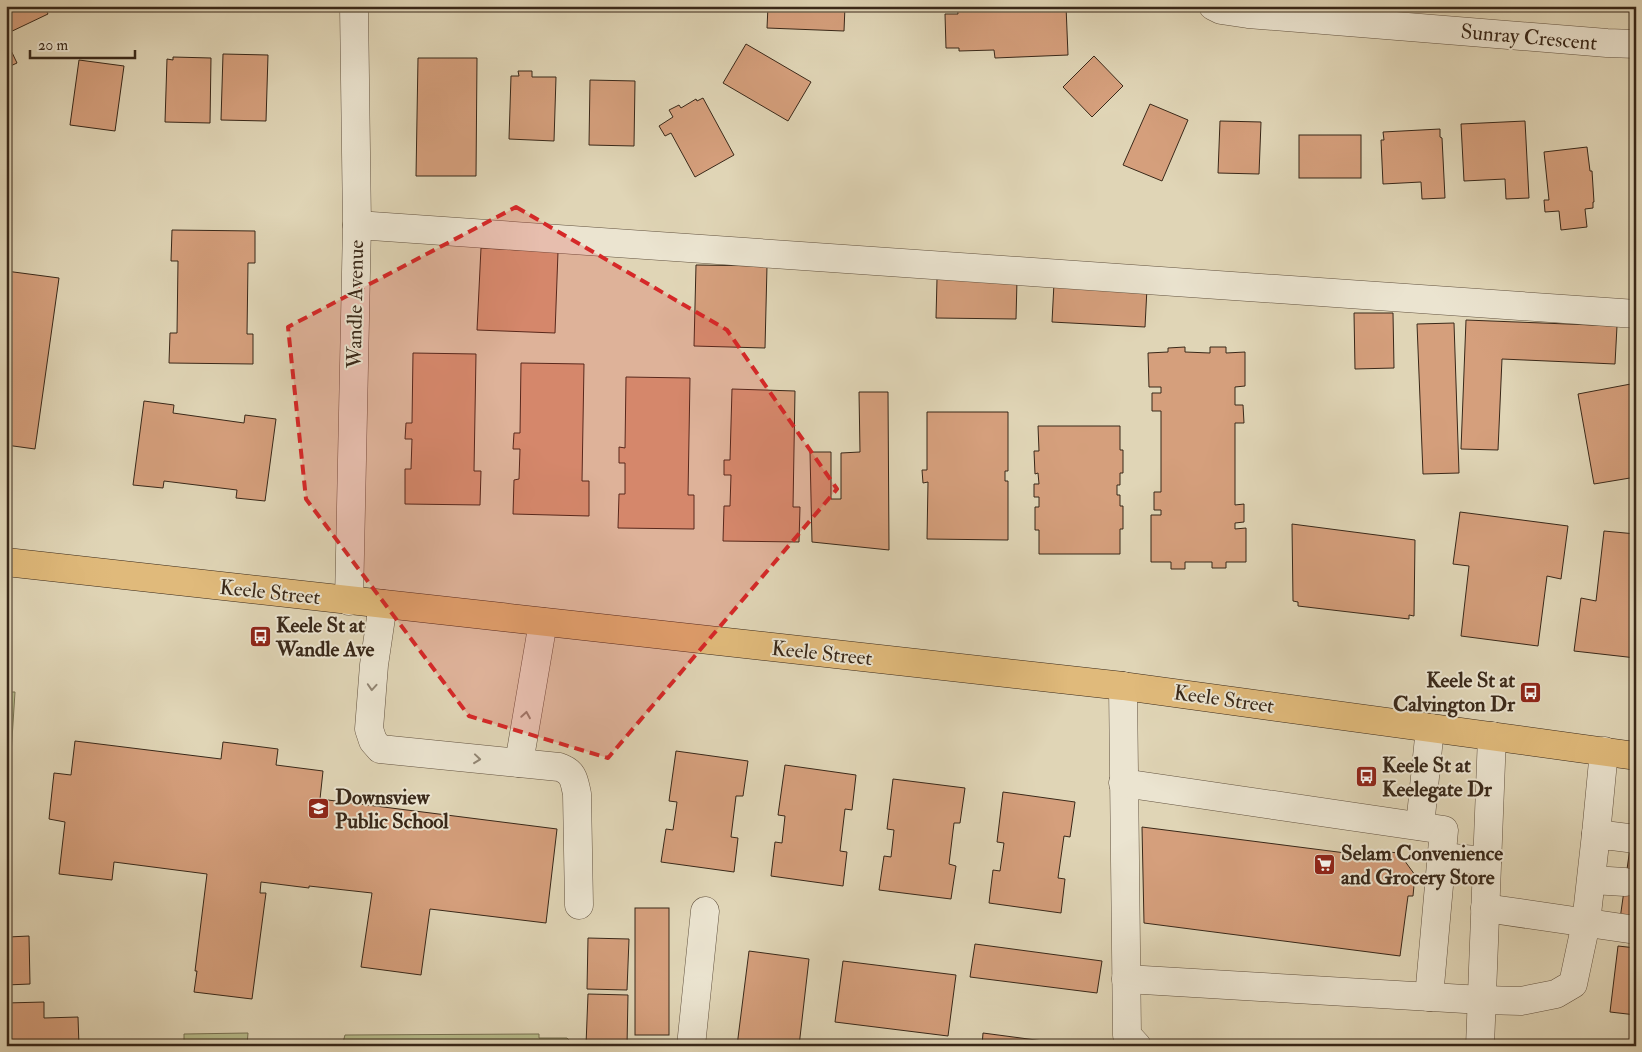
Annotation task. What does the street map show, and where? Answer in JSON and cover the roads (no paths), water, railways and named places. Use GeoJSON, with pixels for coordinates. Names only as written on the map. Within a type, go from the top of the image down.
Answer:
{"type":"FeatureCollection","features":[{"type":"Feature","properties":{"kind":"main road","name":"Keele Street"},"geometry":{"type":"LineString","coordinates":[[6,562],[1123,686],[1636,756]]}},
{"type":"Feature","properties":{"kind":"street","name":"Wandle Avenue"},"geometry":{"type":"LineString","coordinates":[[348,601],[357,225],[354,6]]}},
{"type":"Feature","properties":{"kind":"street","name":"Sunray Crescent"},"geometry":{"type":"LineString","coordinates":[[1213,6],[1221,10],[1248,14],[1636,44]]}},
{"type":"Feature","properties":{"kind":"street"},"geometry":{"type":"LineString","coordinates":[[357,225],[1636,314]]}},
{"type":"Feature","properties":{"kind":"street"},"geometry":{"type":"LineString","coordinates":[[383,604],[374,665],[369,729],[373,741],[380,748],[559,767],[568,770],[574,779],[577,794],[579,905]]}},
{"type":"Feature","properties":{"kind":"street"},"geometry":{"type":"LineString","coordinates":[[519,763],[543,622]]}},
{"type":"Feature","properties":{"kind":"street"},"geometry":{"type":"LineString","coordinates":[[1123,686],[1127,1035],[1137,1046]]}},
{"type":"Feature","properties":{"kind":"street"},"geometry":{"type":"LineString","coordinates":[[1420,826],[1430,728]]}},
{"type":"Feature","properties":{"kind":"street"},"geometry":{"type":"LineString","coordinates":[[1480,1046],[1492,736]]}},
{"type":"Feature","properties":{"kind":"street"},"geometry":{"type":"LineString","coordinates":[[1126,978],[1482,1000],[1521,1000],[1556,994],[1573,984],[1586,923],[1604,751]]}},
{"type":"Feature","properties":{"kind":"street"},"geometry":{"type":"LineString","coordinates":[[1123,783],[1444,830],[1429,997]]}},
{"type":"Feature","properties":{"kind":"street"},"geometry":{"type":"LineString","coordinates":[[1596,834],[1636,839]]}},
{"type":"Feature","properties":{"kind":"street"},"geometry":{"type":"LineString","coordinates":[[1441,857],[1487,861]]}},
{"type":"Feature","properties":{"kind":"street"},"geometry":{"type":"LineString","coordinates":[[1592,880],[1625,882]]}},
{"type":"Feature","properties":{"kind":"street"},"geometry":{"type":"LineString","coordinates":[[1485,908],[1636,930]]}},
{"type":"Feature","properties":{"kind":"street"},"geometry":{"type":"LineString","coordinates":[[691,1046],[705,912]]}},
{"type":"Feature","properties":{"kind":"place","name":"Keele St at Wandle Ave"},"geometry":{"type":"Point","coordinates":[260,637]}},
{"type":"Feature","properties":{"kind":"place","name":"Keele St at Calvington Dr"},"geometry":{"type":"Point","coordinates":[1531,692]}},
{"type":"Feature","properties":{"kind":"place","name":"Keele St at Keelegate Dr"},"geometry":{"type":"Point","coordinates":[1366,777]}},
{"type":"Feature","properties":{"kind":"place","name":"Downsview Public School"},"geometry":{"type":"Point","coordinates":[319,809]}},
{"type":"Feature","properties":{"kind":"place","name":"Selam Convenience and Grocery Store"},"geometry":{"type":"Point","coordinates":[1325,865]}}]}
